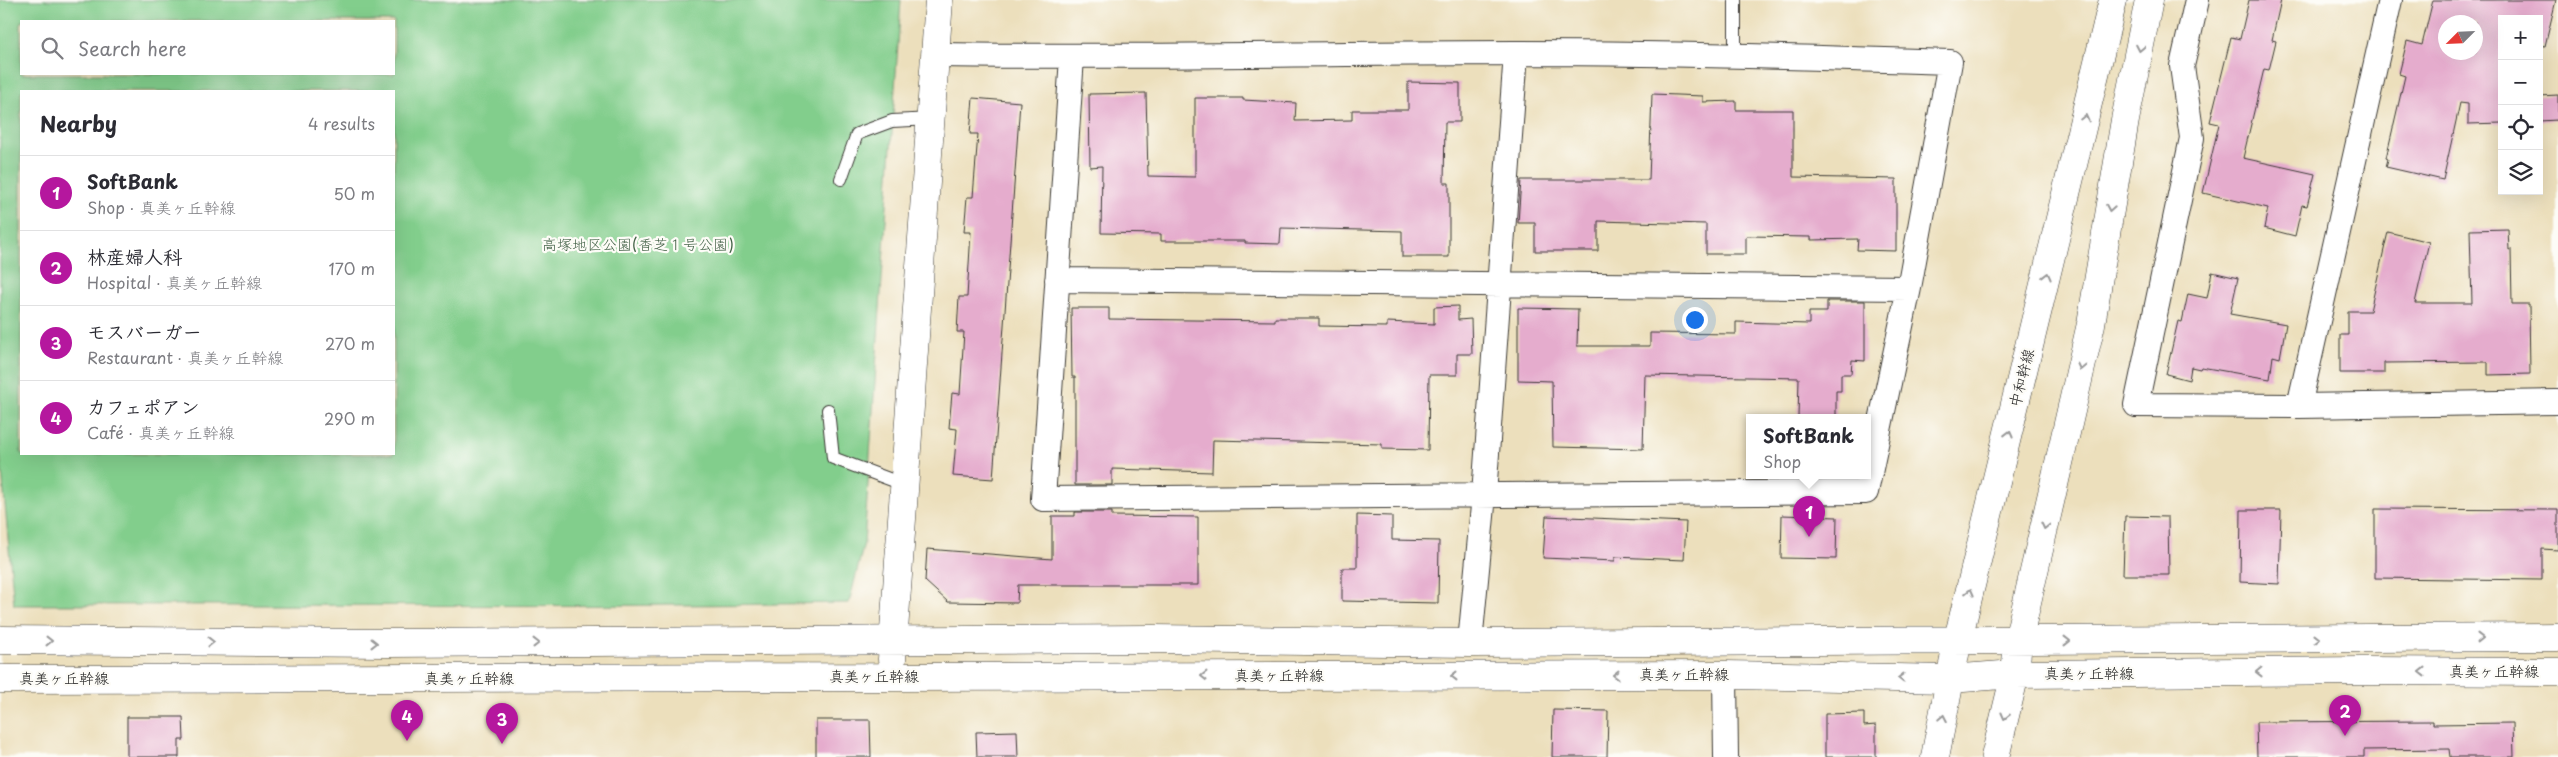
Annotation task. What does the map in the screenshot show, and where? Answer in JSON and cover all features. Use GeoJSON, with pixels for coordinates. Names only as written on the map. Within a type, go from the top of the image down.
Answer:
{"type":"FeatureCollection","features":[{"type":"Feature","properties":{"kind":"street"},"geometry":{"type":"LineString","coordinates":[[890,677],[940,0]]}},
{"type":"Feature","properties":{"kind":"street","name":"中和幹線"},"geometry":{"type":"LineString","coordinates":[[1935,757],[1958,639],[2113,0]]}},
{"type":"Feature","properties":{"kind":"street"},"geometry":{"type":"LineString","coordinates":[[1995,757],[2014,674],[2018,641],[2091,324],[2125,120],[2150,0]]}},
{"type":"Feature","properties":{"kind":"street"},"geometry":{"type":"LineString","coordinates":[[2197,0],[2182,66],[2192,138],[2136,405],[2298,406],[2558,402]]}},
{"type":"Feature","properties":{"kind":"street"},"geometry":{"type":"LineString","coordinates":[[2298,406],[2390,0]]}},
{"type":"Feature","properties":{"kind":"street"},"geometry":{"type":"LineString","coordinates":[[936,56],[1072,57],[1516,53],[1736,54],[1950,62],[1909,288],[1871,468]]}},
{"type":"Feature","properties":{"kind":"street"},"geometry":{"type":"LineString","coordinates":[[1470,643],[1484,495],[1516,53]]}},
{"type":"Feature","properties":{"kind":"street"},"geometry":{"type":"LineString","coordinates":[[1072,57],[1043,500],[1866,492],[1869,479]]}},
{"type":"Feature","properties":{"kind":"street"},"geometry":{"type":"LineString","coordinates":[[1057,280],[1909,288]]}},
{"type":"Feature","properties":{"kind":"street"},"geometry":{"type":"LineString","coordinates":[[0,640],[378,643],[894,642],[1153,639],[1470,643],[2558,637]]}},
{"type":"Feature","properties":{"kind":"street","name":"真美ヶ丘幹線"},"geometry":{"type":"LineString","coordinates":[[0,679],[1725,675],[1950,679],[2014,674],[2363,671],[2558,672]]}},
{"type":"Feature","properties":{"kind":"street"},"geometry":{"type":"LineString","coordinates":[[1725,675],[1726,757]]}},
{"type":"Feature","properties":{"kind":"lane"},"geometry":{"type":"LineString","coordinates":[[1735,0],[1736,54]]}},
{"type":"Feature","properties":{"kind":"lane"},"geometry":{"type":"LineString","coordinates":[[841,179],[857,134],[892,121],[932,119]]}},
{"type":"Feature","properties":{"kind":"lane"},"geometry":{"type":"LineString","coordinates":[[828,410],[833,458],[905,484]]}},
{"type":"Feature","properties":{"kind":"green space","name":"高塚地区公園(香芝１号公園)"},"geometry":{"type":"Polygon","coordinates":[[[0,0],[901,0],[864,543],[849,603],[536,606],[14,605],[0,449],[0,0]]]}},
{"type":"Feature","properties":{"kind":"building"},"geometry":{"type":"Polygon","coordinates":[[[2249,0],[2281,0],[2272,40],[2276,41],[2269,70],[2264,69],[2243,158],[2315,174],[2307,206],[2302,205],[2295,236],[2264,228],[2268,208],[2203,193],[2219,124],[2210,122],[2231,37],[2240,39],[2249,0]]]}},
{"type":"Feature","properties":{"kind":"building"},"geometry":{"type":"Polygon","coordinates":[[[2433,0],[2556,0],[2545,46],[2543,46],[2543,15],[2498,15],[2498,123],[2468,124],[2468,104],[2460,103],[2443,180],[2386,167],[2388,159],[2386,158],[2405,76],[2399,74],[2407,41],[2422,45],[2433,0]]]}},
{"type":"Feature","properties":{"kind":"building"},"geometry":{"type":"Polygon","coordinates":[[[1408,82],[1460,83],[1460,122],[1445,122],[1444,183],[1449,183],[1449,257],[1402,257],[1402,231],[1281,228],[1280,244],[1245,243],[1245,241],[1161,241],[1161,234],[1101,233],[1102,166],[1090,167],[1089,94],[1146,93],[1148,176],[1195,177],[1195,98],[1243,98],[1243,100],[1296,103],[1295,121],[1352,120],[1352,110],[1408,110],[1408,82]]]}},
{"type":"Feature","properties":{"kind":"building"},"geometry":{"type":"Polygon","coordinates":[[[1652,94],[1703,96],[1703,102],[1736,101],[1736,110],[1793,110],[1793,177],[1896,179],[1896,251],[1857,250],[1858,239],[1811,240],[1811,237],[1746,236],[1746,254],[1706,254],[1706,224],[1598,221],[1598,251],[1535,251],[1535,223],[1518,223],[1521,180],[1649,180],[1652,94]]]}},
{"type":"Feature","properties":{"kind":"building"},"geometry":{"type":"Polygon","coordinates":[[[2558,95],[2558,120],[2543,121],[2543,96],[2558,95]]]}},
{"type":"Feature","properties":{"kind":"building"},"geometry":{"type":"Polygon","coordinates":[[[973,98],[1020,102],[993,479],[953,476],[957,429],[949,428],[952,393],[960,394],[964,332],[957,332],[959,297],[967,297],[971,232],[964,232],[967,197],[973,197],[978,134],[970,134],[973,98]]]}},
{"type":"Feature","properties":{"kind":"building"},"geometry":{"type":"Polygon","coordinates":[[[2508,229],[2509,250],[2511,249],[2512,304],[2529,304],[2530,374],[2488,375],[2488,362],[2384,363],[2384,373],[2340,373],[2340,335],[2348,335],[2348,311],[2370,311],[2388,232],[2429,242],[2415,303],[2472,303],[2470,230],[2508,229]]]}},
{"type":"Feature","properties":{"kind":"building"},"geometry":{"type":"Polygon","coordinates":[[[2212,272],[2238,278],[2230,314],[2286,324],[2280,358],[2273,356],[2270,379],[2201,367],[2200,369],[2191,367],[2189,380],[2166,374],[2178,321],[2182,322],[2188,294],[2207,298],[2212,272]]]}},
{"type":"Feature","properties":{"kind":"building"},"geometry":{"type":"Polygon","coordinates":[[[1827,301],[1865,301],[1865,361],[1852,360],[1851,374],[1841,374],[1841,391],[1836,391],[1836,414],[1798,414],[1799,378],[1645,375],[1643,449],[1553,447],[1552,381],[1518,380],[1518,308],[1578,309],[1577,346],[1650,346],[1650,333],[1736,334],[1736,322],[1809,324],[1809,312],[1827,312],[1827,301]]]}},
{"type":"Feature","properties":{"kind":"building"},"geometry":{"type":"Polygon","coordinates":[[[1458,306],[1458,320],[1471,319],[1472,354],[1457,354],[1457,375],[1429,375],[1428,450],[1382,449],[1382,444],[1213,440],[1212,472],[1112,469],[1112,485],[1075,485],[1075,377],[1072,377],[1071,308],[1109,308],[1109,319],[1275,321],[1275,318],[1319,318],[1319,326],[1387,327],[1387,322],[1434,324],[1434,307],[1458,306]]]}},
{"type":"Feature","properties":{"kind":"building"},"geometry":{"type":"Polygon","coordinates":[[[2375,509],[2558,510],[2558,550],[2542,549],[2542,580],[2375,578],[2375,509]]]}},
{"type":"Feature","properties":{"kind":"building"},"geometry":{"type":"Polygon","coordinates":[[[2241,510],[2281,510],[2279,584],[2240,582],[2241,510]]]}},
{"type":"Feature","properties":{"kind":"building"},"geometry":{"type":"Polygon","coordinates":[[[1075,512],[1112,512],[1112,516],[1198,517],[1198,585],[1018,585],[1017,603],[948,602],[925,581],[927,549],[1052,559],[1052,516],[1075,516],[1075,512]]]}},
{"type":"Feature","properties":{"kind":"building"},"geometry":{"type":"Polygon","coordinates":[[[1357,515],[1392,516],[1392,540],[1439,541],[1438,603],[1342,601],[1342,568],[1357,568],[1357,515]]]}},
{"type":"Feature","properties":{"kind":"building"},"geometry":{"type":"Polygon","coordinates":[[[1782,515],[1837,517],[1836,559],[1781,558],[1782,515]]]}},
{"type":"Feature","properties":{"kind":"building"},"geometry":{"type":"Polygon","coordinates":[[[1546,516],[1686,522],[1684,560],[1615,557],[1615,561],[1543,558],[1546,516]]]}},
{"type":"Feature","properties":{"kind":"building"},"geometry":{"type":"Polygon","coordinates":[[[2125,516],[2168,517],[2169,575],[2123,575],[2125,516]]]}},
{"type":"Feature","properties":{"kind":"building"},"geometry":{"type":"Polygon","coordinates":[[[1553,710],[1608,711],[1607,757],[1552,757],[1553,710]]]}},
{"type":"Feature","properties":{"kind":"building"},"geometry":{"type":"Polygon","coordinates":[[[1864,713],[1864,726],[1876,725],[1876,757],[1825,757],[1825,714],[1864,713]]]}},
{"type":"Feature","properties":{"kind":"building"},"geometry":{"type":"Polygon","coordinates":[[[127,717],[183,717],[184,740],[179,740],[179,757],[127,757],[127,717]]]}},
{"type":"Feature","properties":{"kind":"building"},"geometry":{"type":"Polygon","coordinates":[[[816,720],[870,720],[871,757],[816,757],[816,720]]]}},
{"type":"Feature","properties":{"kind":"building"},"geometry":{"type":"Polygon","coordinates":[[[2433,721],[2433,724],[2513,723],[2514,757],[2450,757],[2449,749],[2364,750],[2364,757],[2257,757],[2256,722],[2433,721]]]}},
{"type":"Feature","properties":{"kind":"building"},"geometry":{"type":"Polygon","coordinates":[[[1017,731],[1018,757],[977,757],[976,732],[1017,731]]]}},
{"type":"Feature","properties":{"kind":"place","name":"SoftBank"},"geometry":{"type":"Point","coordinates":[1809,537]}},
{"type":"Feature","properties":{"kind":"place","name":"林産婦人科"},"geometry":{"type":"Point","coordinates":[2345,736]}},
{"type":"Feature","properties":{"kind":"place","name":"カフェポアン"},"geometry":{"type":"Point","coordinates":[407,741]}},
{"type":"Feature","properties":{"kind":"place","name":"モスバーガー"},"geometry":{"type":"Point","coordinates":[502,744]}}]}
